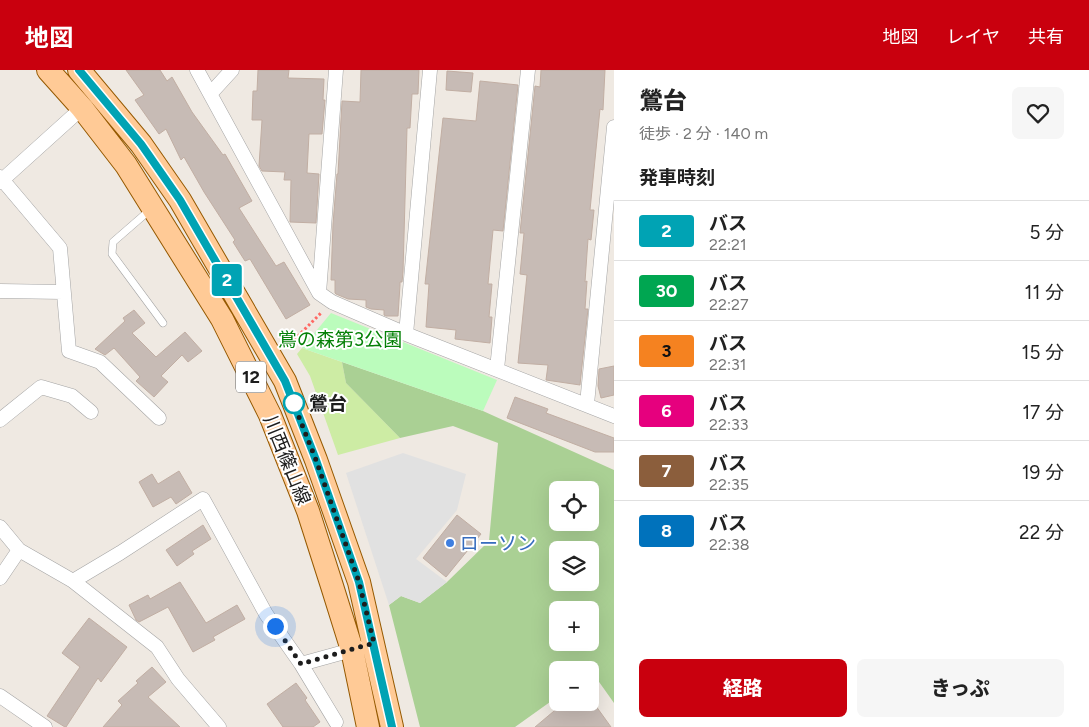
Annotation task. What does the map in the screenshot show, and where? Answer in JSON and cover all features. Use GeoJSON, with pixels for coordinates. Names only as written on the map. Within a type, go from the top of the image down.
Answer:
{"type":"FeatureCollection","features":[{"type":"Feature","properties":{"kind":"main road","name":"川西篠山線"},"geometry":{"type":"LineString","coordinates":[[48,70],[82,108],[126,165],[222,319],[270,415],[308,512],[352,650],[368,727]]}},
{"type":"Feature","properties":{"kind":"main road","name":"川西篠山線"},"geometry":{"type":"LineString","coordinates":[[79,70],[141,144],[180,200],[285,381],[316,460],[359,582],[392,727]]}},
{"type":"Feature","properties":{"kind":"street"},"geometry":{"type":"LineString","coordinates":[[197,70],[320,293],[332,302],[406,334],[614,416]]}},
{"type":"Feature","properties":{"kind":"street"},"geometry":{"type":"LineString","coordinates":[[211,93],[232,70]]}},
{"type":"Feature","properties":{"kind":"street"},"geometry":{"type":"LineString","coordinates":[[320,293],[336,70]]}},
{"type":"Feature","properties":{"kind":"street"},"geometry":{"type":"LineString","coordinates":[[406,334],[430,70]]}},
{"type":"Feature","properties":{"kind":"street"},"geometry":{"type":"LineString","coordinates":[[497,369],[528,70]]}},
{"type":"Feature","properties":{"kind":"street"},"geometry":{"type":"LineString","coordinates":[[82,108],[1,179],[60,248],[69,351],[100,362],[159,418]]}},
{"type":"Feature","properties":{"kind":"street"},"geometry":{"type":"LineString","coordinates":[[587,404],[614,128]]}},
{"type":"Feature","properties":{"kind":"street"},"geometry":{"type":"LineString","coordinates":[[0,291],[63,292]]}},
{"type":"Feature","properties":{"kind":"street"},"geometry":{"type":"LineString","coordinates":[[0,420],[41,388],[72,396],[91,412]]}},
{"type":"Feature","properties":{"kind":"street"},"geometry":{"type":"LineString","coordinates":[[72,581],[120,553],[203,499],[266,614],[301,664],[336,722]]}},
{"type":"Feature","properties":{"kind":"street"},"geometry":{"type":"LineString","coordinates":[[0,527],[19,550],[72,581],[157,647],[178,679],[219,727]]}},
{"type":"Feature","properties":{"kind":"street"},"geometry":{"type":"LineString","coordinates":[[0,578],[19,550]]}},
{"type":"Feature","properties":{"kind":"street"},"geometry":{"type":"LineString","coordinates":[[301,664],[374,643]]}},
{"type":"Feature","properties":{"kind":"street"},"geometry":{"type":"LineString","coordinates":[[0,696],[45,727]]}},
{"type":"Feature","properties":{"kind":"lane"},"geometry":{"type":"LineString","coordinates":[[153,207],[113,242],[112,254],[163,323]]}},
{"type":"Feature","properties":{"kind":"path"},"geometry":{"type":"LineString","coordinates":[[285,349],[332,302]]}},
{"type":"Feature","properties":{"kind":"green space","name":"鴬の森第3公園"},"geometry":{"type":"Polygon","coordinates":[[[331,313],[497,380],[483,411],[302,348],[331,313]]]}},
{"type":"Feature","properties":{"kind":"green space"},"geometry":{"type":"Polygon","coordinates":[[[302,348],[342,362],[346,383],[400,438],[338,455],[310,376],[297,354],[302,348]]]}},
{"type":"Feature","properties":{"kind":"green space"},"geometry":{"type":"Polygon","coordinates":[[[342,362],[483,411],[614,470],[614,703],[599,682],[599,661],[549,661],[549,703],[515,727],[420,727],[389,605],[401,596],[420,603],[447,582],[489,541],[498,443],[453,426],[400,438],[346,383],[342,362]]]}},
{"type":"Feature","properties":{"kind":"shaded area"},"geometry":{"type":"Polygon","coordinates":[[[403,453],[466,474],[457,510],[416,559],[447,582],[420,603],[401,596],[389,605],[346,473],[403,453]]]}},
{"type":"Feature","properties":{"kind":"building"},"geometry":{"type":"Polygon","coordinates":[[[126,70],[160,70],[167,81],[172,77],[192,112],[223,155],[225,154],[252,201],[239,208],[276,266],[284,262],[310,305],[286,319],[250,259],[245,261],[233,242],[235,240],[184,157],[181,160],[166,129],[159,134],[135,100],[144,95],[126,70]]]}},
{"type":"Feature","properties":{"kind":"building"},"geometry":{"type":"Polygon","coordinates":[[[258,70],[289,70],[288,78],[324,79],[323,100],[325,100],[322,134],[309,134],[307,173],[319,174],[316,223],[290,222],[291,180],[284,180],[285,172],[262,171],[259,166],[262,120],[252,120],[253,91],[257,91],[258,70]]]}},
{"type":"Feature","properties":{"kind":"building"},"geometry":{"type":"Polygon","coordinates":[[[361,70],[419,70],[418,94],[412,94],[410,128],[407,128],[403,272],[402,282],[400,282],[398,316],[386,316],[384,315],[384,310],[366,307],[366,300],[348,299],[336,294],[335,280],[331,280],[342,101],[360,102],[361,70]]]}},
{"type":"Feature","properties":{"kind":"building"},"geometry":{"type":"Polygon","coordinates":[[[541,70],[605,70],[603,110],[600,109],[590,210],[594,210],[591,240],[588,239],[585,309],[588,309],[580,385],[546,380],[548,365],[518,363],[527,275],[520,274],[524,233],[520,233],[535,86],[540,87],[541,70]]]}},
{"type":"Feature","properties":{"kind":"building"},"geometry":{"type":"Polygon","coordinates":[[[447,71],[473,73],[471,92],[446,90],[447,71]]]}},
{"type":"Feature","properties":{"kind":"building"},"geometry":{"type":"Polygon","coordinates":[[[480,81],[518,85],[503,231],[493,230],[488,284],[492,284],[489,317],[492,317],[490,343],[455,339],[456,330],[426,327],[429,284],[425,284],[443,118],[476,121],[480,81]]]}},
{"type":"Feature","properties":{"kind":"building"},"geometry":{"type":"Polygon","coordinates":[[[134,310],[145,323],[132,333],[156,357],[185,332],[202,351],[188,362],[182,355],[161,376],[168,382],[154,397],[136,381],[140,377],[114,348],[105,355],[95,349],[125,321],[123,318],[134,310]]]}},
{"type":"Feature","properties":{"kind":"building"},"geometry":{"type":"Polygon","coordinates":[[[614,366],[614,395],[601,398],[598,386],[599,369],[614,366]]]}},
{"type":"Feature","properties":{"kind":"building"},"geometry":{"type":"Polygon","coordinates":[[[515,397],[548,409],[546,413],[614,438],[614,452],[595,452],[507,418],[515,397]]]}},
{"type":"Feature","properties":{"kind":"building"},"geometry":{"type":"Polygon","coordinates":[[[179,471],[192,493],[176,504],[171,497],[153,507],[139,482],[152,474],[158,484],[179,471]]]}},
{"type":"Feature","properties":{"kind":"building"},"geometry":{"type":"Polygon","coordinates":[[[457,515],[481,534],[446,577],[423,558],[457,515]]]}},
{"type":"Feature","properties":{"kind":"building"},"geometry":{"type":"Polygon","coordinates":[[[203,525],[211,539],[192,551],[194,554],[177,566],[166,550],[203,525]]]}},
{"type":"Feature","properties":{"kind":"building"},"geometry":{"type":"Polygon","coordinates":[[[180,582],[206,623],[237,605],[245,619],[213,637],[215,640],[193,652],[168,607],[139,622],[136,620],[129,605],[148,595],[150,599],[180,582]]]}},
{"type":"Feature","properties":{"kind":"building"},"geometry":{"type":"Polygon","coordinates":[[[89,618],[127,647],[101,682],[98,678],[65,727],[47,716],[80,667],[62,653],[89,618]]]}},
{"type":"Feature","properties":{"kind":"building"},"geometry":{"type":"Polygon","coordinates":[[[152,667],[166,682],[148,697],[180,727],[103,727],[122,705],[118,701],[152,667]]]}},
{"type":"Feature","properties":{"kind":"building"},"geometry":{"type":"Polygon","coordinates":[[[296,683],[307,698],[305,700],[320,722],[313,727],[283,727],[267,704],[296,683]]]}},
{"type":"Feature","properties":{"kind":"building"},"geometry":{"type":"Polygon","coordinates":[[[599,710],[611,727],[535,727],[554,711],[599,710]]]}},
{"type":"Feature","properties":{"kind":"bus line","name":"2"},"geometry":{"type":"LineString","coordinates":[[79,70],[141,144],[180,200],[285,381],[316,460],[359,582],[392,727]]}},
{"type":"Feature","properties":{"kind":"place","name":"鶯台"},"geometry":{"type":"Point","coordinates":[294,403]}},
{"type":"Feature","properties":{"kind":"place","name":"ローソン"},"geometry":{"type":"Point","coordinates":[450,543]}},
{"type":"Feature","properties":{"kind":"route"},"geometry":{"type":"LineString","coordinates":[[275,626],[301,664],[374,643],[359,582],[316,460],[291,397],[294,403]]}}]}
